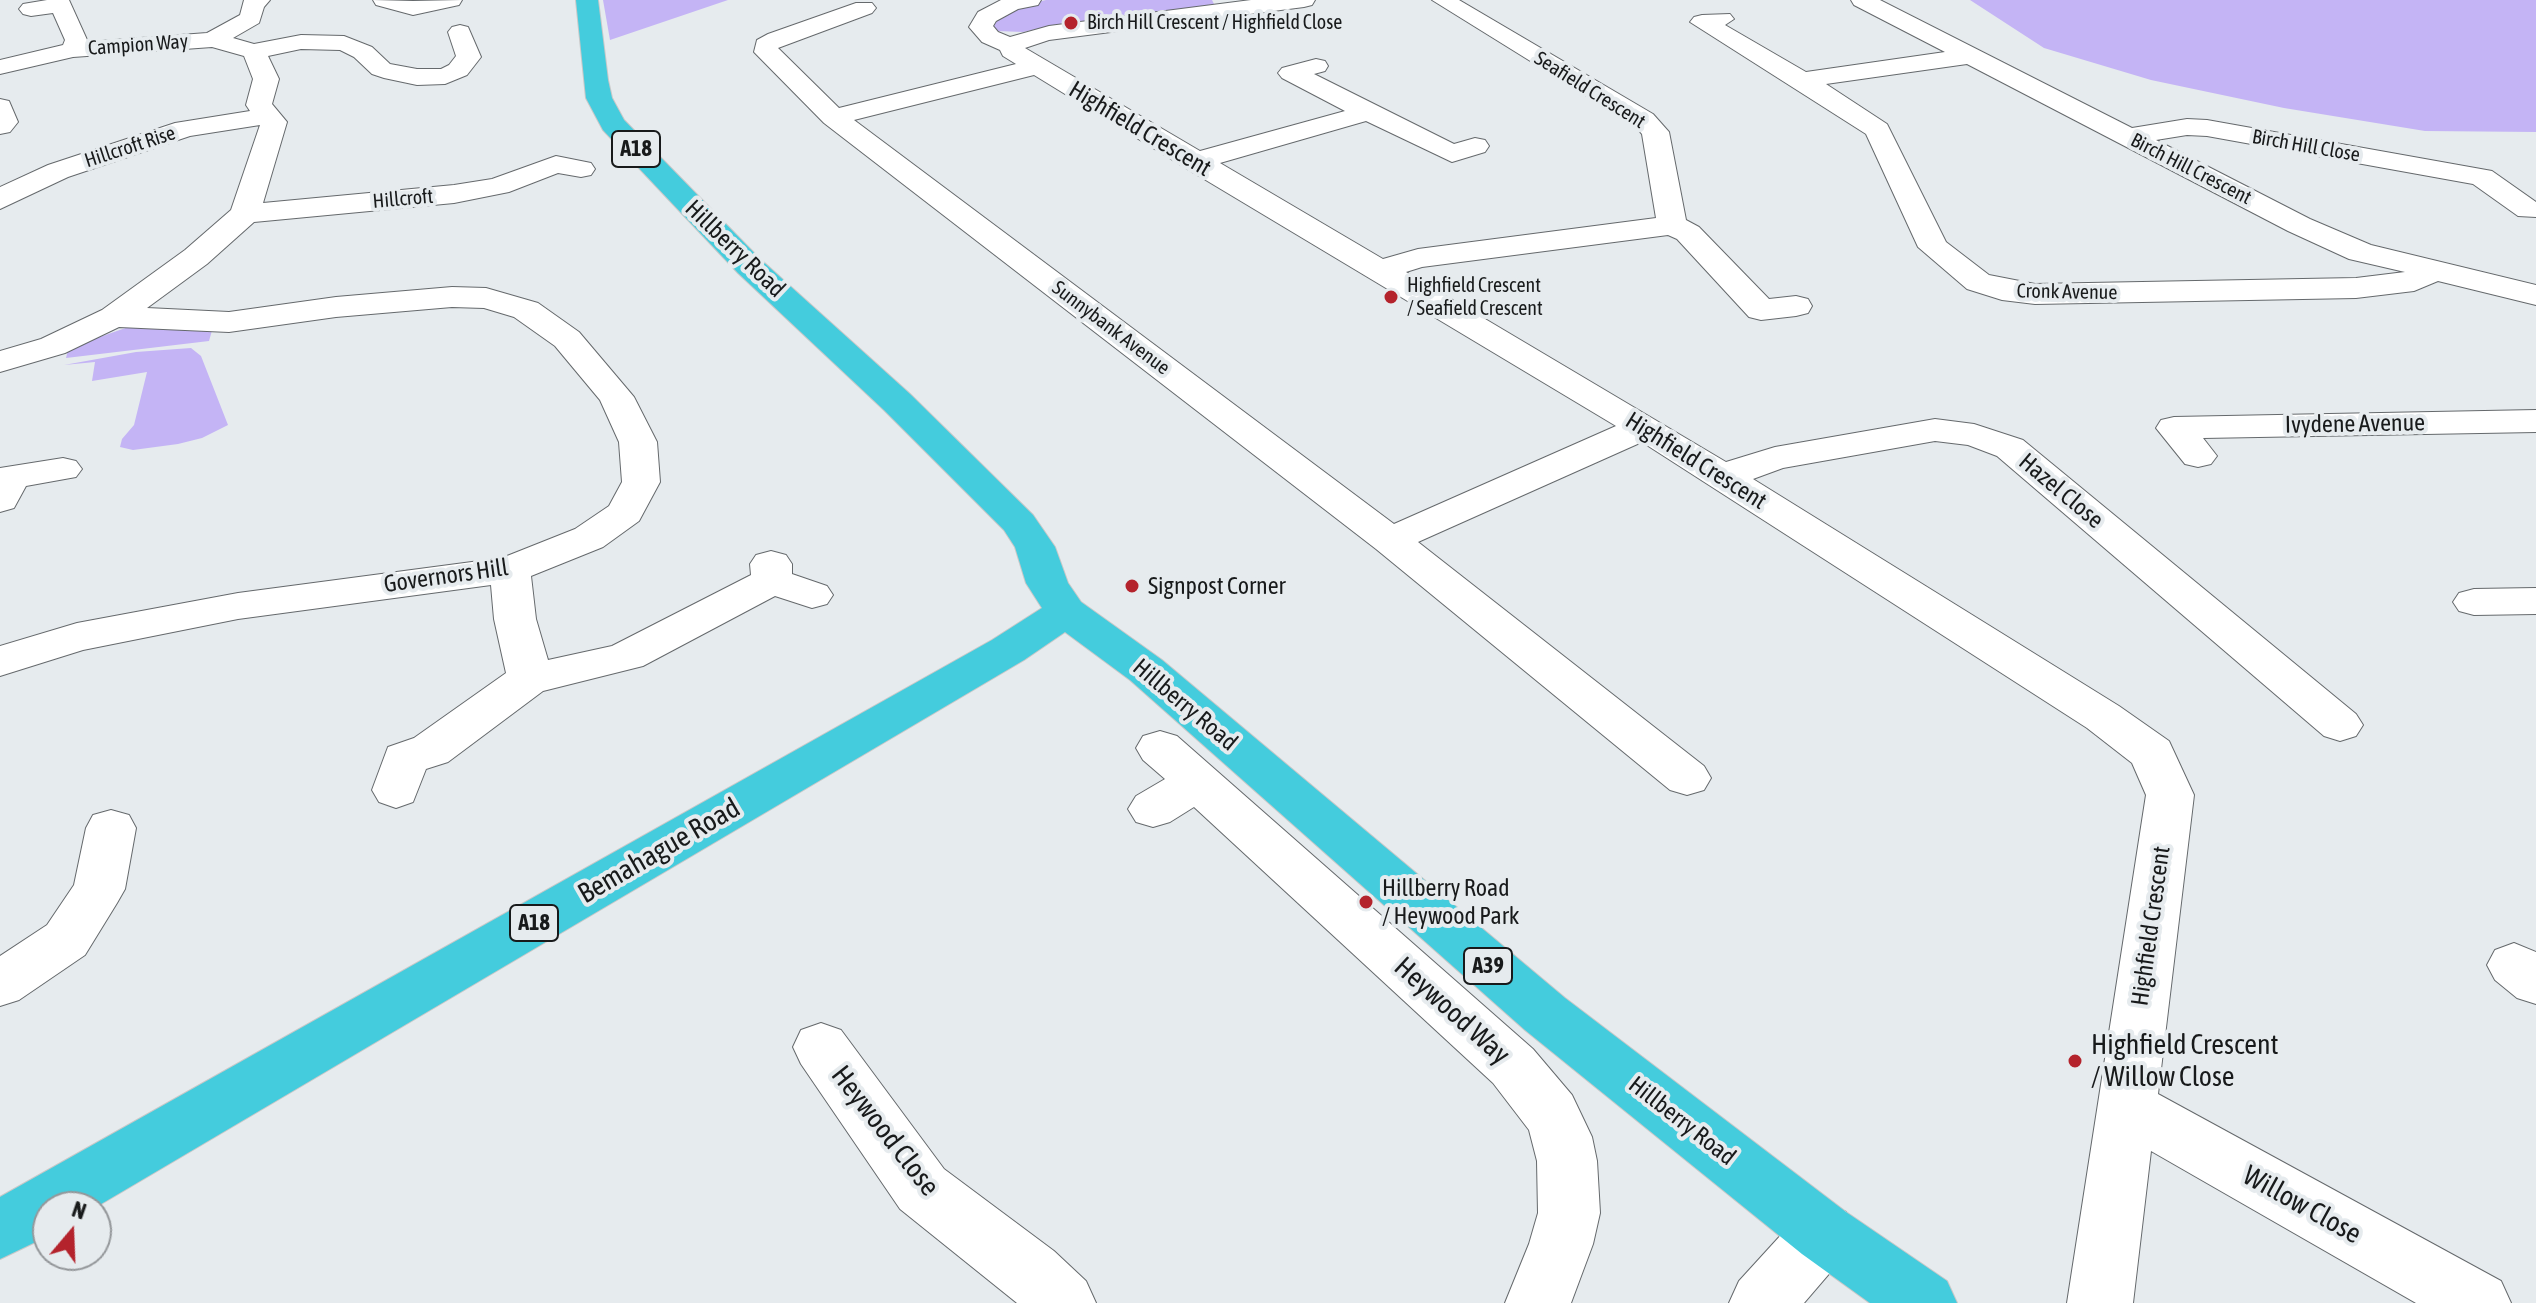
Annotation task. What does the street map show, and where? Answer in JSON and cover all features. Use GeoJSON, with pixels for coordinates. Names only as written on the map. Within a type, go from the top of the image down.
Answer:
{"type":"FeatureCollection","features":[{"type":"Feature","properties":{"kind":"highway","name":"Hillberry Road"},"geometry":{"type":"LineString","coordinates":[[587,0],[595,80],[599,98],[612,124],[749,266],[897,402],[1019,523],[1035,547],[1047,583],[1066,612],[1146,670],[1545,1014],[1824,1233],[1924,1303]]}},
{"type":"Feature","properties":{"kind":"highway","name":"Bemahague Road"},"geometry":{"type":"LineString","coordinates":[[0,1230],[1008,650],[1066,612]]}},
{"type":"Feature","properties":{"kind":"street","name":"Campion Way"},"geometry":{"type":"LineString","coordinates":[[0,67],[73,50],[212,40],[251,18],[253,4],[259,0]]}},
{"type":"Feature","properties":{"kind":"street"},"geometry":{"type":"LineString","coordinates":[[400,7],[451,0]]}},
{"type":"Feature","properties":{"kind":"street","name":"Highfield Crescent"},"geometry":{"type":"LineString","coordinates":[[1030,0],[1011,4],[986,17],[981,27],[990,37],[1194,161],[1644,427],[2103,717],[2152,753],[2170,795],[2100,1303]]}},
{"type":"Feature","properties":{"kind":"street"},"geometry":{"type":"LineString","coordinates":[[833,117],[1024,57],[1021,40],[1049,33],[1236,4],[1304,0]]}},
{"type":"Feature","properties":{"kind":"street","name":"Seafield Crescent"},"geometry":{"type":"LineString","coordinates":[[1443,0],[1644,120],[1655,132],[1672,225]]}},
{"type":"Feature","properties":{"kind":"street","name":"Birch Hill Crescent"},"geometry":{"type":"LineString","coordinates":[[1862,0],[2323,236],[2360,252],[2536,295]]}},
{"type":"Feature","properties":{"kind":"street"},"geometry":{"type":"LineString","coordinates":[[31,9],[68,4],[77,40],[73,50]]}},
{"type":"Feature","properties":{"kind":"street","name":"Sunnybank Avenue"},"geometry":{"type":"LineString","coordinates":[[864,8],[766,45],[766,52],[833,117],[1390,540],[1687,778]]}},
{"type":"Feature","properties":{"kind":"street","name":"Cronk Avenue"},"geometry":{"type":"LineString","coordinates":[[1677,25],[1712,20],[1877,130],[1933,247],[1967,277],[2002,290],[2035,294],[2356,288],[2414,281],[2425,277],[2425,269]]}},
{"type":"Feature","properties":{"kind":"street"},"geometry":{"type":"LineString","coordinates":[[212,40],[254,51],[301,42],[344,43],[363,52],[381,69],[445,81],[469,57],[460,32]]}},
{"type":"Feature","properties":{"kind":"street"},"geometry":{"type":"LineString","coordinates":[[114,317],[196,257],[245,214],[274,122],[259,105],[266,79],[254,51]]}},
{"type":"Feature","properties":{"kind":"street"},"geometry":{"type":"LineString","coordinates":[[1802,80],[1971,56]]}},
{"type":"Feature","properties":{"kind":"street"},"geometry":{"type":"LineString","coordinates":[[1291,74],[1451,154]]}},
{"type":"Feature","properties":{"kind":"street"},"geometry":{"type":"LineString","coordinates":[[0,107],[5,122],[0,126]]}},
{"type":"Feature","properties":{"kind":"street"},"geometry":{"type":"LineString","coordinates":[[1194,161],[1366,113]]}},
{"type":"Feature","properties":{"kind":"street","name":"Hillcroft Rise"},"geometry":{"type":"LineString","coordinates":[[0,200],[19,187],[58,171],[185,129],[268,116]]}},
{"type":"Feature","properties":{"kind":"street","name":"Birch Hill Close"},"geometry":{"type":"LineString","coordinates":[[2129,137],[2187,127],[2207,128],[2472,170],[2528,210]]}},
{"type":"Feature","properties":{"kind":"street","name":"Hillcroft"},"geometry":{"type":"LineString","coordinates":[[245,214],[469,191],[509,183],[561,162]]}},
{"type":"Feature","properties":{"kind":"street"},"geometry":{"type":"LineString","coordinates":[[1379,270],[1418,258],[1672,225],[1688,233],[1761,310]]}},
{"type":"Feature","properties":{"kind":"street","name":"Governors Hill"},"geometry":{"type":"LineString","coordinates":[[0,362],[53,346],[114,317],[229,322],[336,307],[452,297],[486,298],[526,310],[544,320],[567,339],[616,397],[638,442],[641,482],[625,513],[589,538],[510,570],[238,606],[77,637],[0,661]]}},
{"type":"Feature","properties":{"kind":"street"},"geometry":{"type":"LineString","coordinates":[[1723,314],[1796,306]]}},
{"type":"Feature","properties":{"kind":"street","name":"Ivydene Avenue"},"geometry":{"type":"LineString","coordinates":[[2198,456],[2163,416],[2536,421]]}},
{"type":"Feature","properties":{"kind":"street"},"geometry":{"type":"LineString","coordinates":[[1390,540],[1644,427]]}},
{"type":"Feature","properties":{"kind":"street","name":"Hazel Close"},"geometry":{"type":"LineString","coordinates":[[1721,477],[1775,458],[1935,430],[1974,435],[2010,448],[2340,725]]}},
{"type":"Feature","properties":{"kind":"street"},"geometry":{"type":"LineString","coordinates":[[0,500],[11,477],[63,469]]}},
{"type":"Feature","properties":{"kind":"street"},"geometry":{"type":"LineString","coordinates":[[510,570],[515,619],[530,678]]}},
{"type":"Feature","properties":{"kind":"street"},"geometry":{"type":"LineString","coordinates":[[400,765],[431,750],[530,678],[627,656],[785,580]]}},
{"type":"Feature","properties":{"kind":"street"},"geometry":{"type":"LineString","coordinates":[[2474,602],[2536,601]]}},
{"type":"Feature","properties":{"kind":"street","name":"Heywood Way"},"geometry":{"type":"LineString","coordinates":[[1170,780],[1513,1066],[1551,1113],[1562,1137],[1567,1161],[1569,1213],[1561,1244],[1538,1303]]}},
{"type":"Feature","properties":{"kind":"street"},"geometry":{"type":"LineString","coordinates":[[0,984],[66,940],[99,889],[111,828]]}},
{"type":"Feature","properties":{"kind":"street","name":"Heywood Close"},"geometry":{"type":"LineString","coordinates":[[821,1047],[922,1189],[1031,1273],[1063,1303]]}},
{"type":"Feature","properties":{"kind":"street","name":"Willow Close"},"geometry":{"type":"LineString","coordinates":[[2125,1106],[2478,1303]]}},
{"type":"Feature","properties":{"kind":"street"},"geometry":{"type":"LineString","coordinates":[[1762,1303],[1824,1233]]}},
{"type":"Feature","properties":{"kind":"shaded area"},"geometry":{"type":"Polygon","coordinates":[[[603,0],[728,0],[610,40],[603,0]]]}},
{"type":"Feature","properties":{"kind":"shaded area"},"geometry":{"type":"Polygon","coordinates":[[[1046,0],[1212,0],[1214,4],[1125,18],[1064,23],[1023,32],[997,31],[993,26],[996,19],[1015,7],[1046,0]]]}},
{"type":"Feature","properties":{"kind":"shaded area"},"geometry":{"type":"Polygon","coordinates":[[[1970,0],[2536,0],[2536,132],[2425,131],[2284,108],[2151,80],[2044,48],[1970,0]]]}},
{"type":"Feature","properties":{"kind":"shaded area"},"geometry":{"type":"Polygon","coordinates":[[[134,325],[213,327],[209,341],[66,358],[68,350],[77,345],[134,325]]]}},
{"type":"Feature","properties":{"kind":"shaded area"},"geometry":{"type":"Polygon","coordinates":[[[191,348],[201,356],[228,425],[202,438],[178,444],[133,450],[120,447],[122,439],[134,425],[147,372],[92,381],[95,362],[64,365],[136,352],[191,348]]]}},
{"type":"Feature","properties":{"kind":"place","name":"Birch Hill Crescent / Highfield Close"},"geometry":{"type":"Point","coordinates":[1071,23]}},
{"type":"Feature","properties":{"kind":"place","name":"Highfield Crescent / Seafield Crescent"},"geometry":{"type":"Point","coordinates":[1391,297]}},
{"type":"Feature","properties":{"kind":"place","name":"Signpost Corner"},"geometry":{"type":"Point","coordinates":[1132,586]}},
{"type":"Feature","properties":{"kind":"place","name":"Hillberry Road / Heywood Park"},"geometry":{"type":"Point","coordinates":[1366,902]}},
{"type":"Feature","properties":{"kind":"place","name":"Highfield Crescent / Willow Close"},"geometry":{"type":"Point","coordinates":[2075,1061]}}]}
